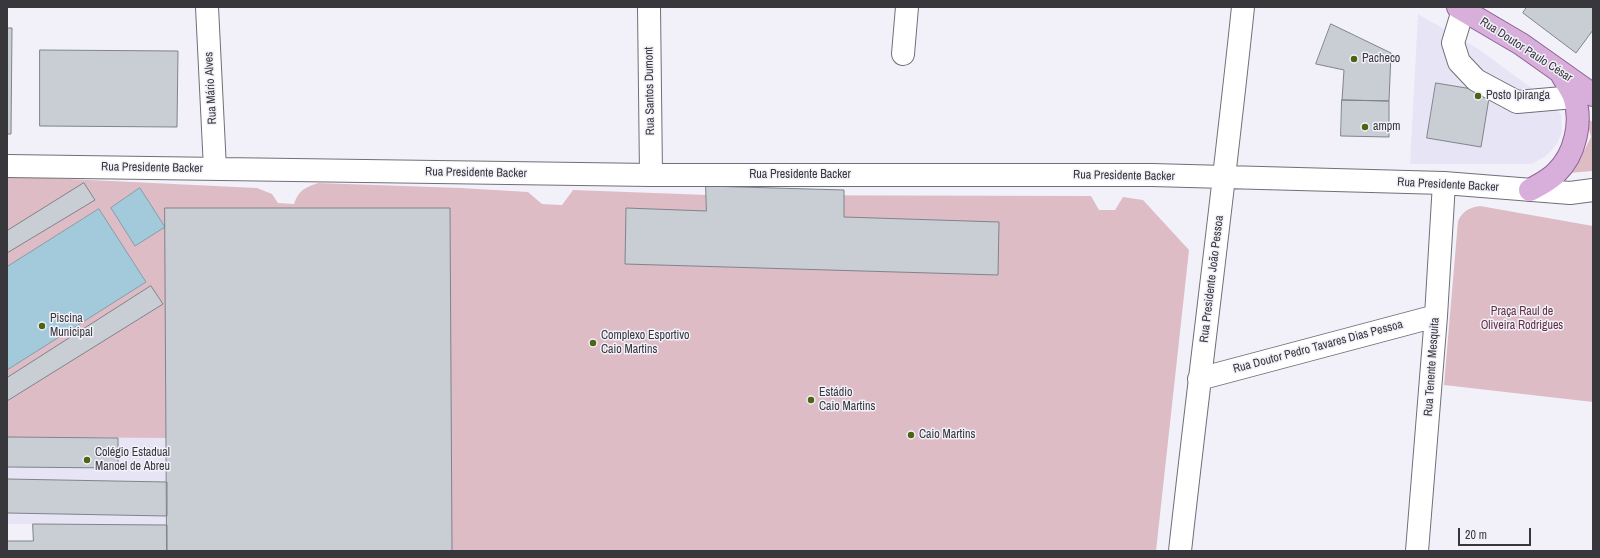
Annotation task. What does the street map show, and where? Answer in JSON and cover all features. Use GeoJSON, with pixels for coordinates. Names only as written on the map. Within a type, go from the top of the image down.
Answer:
{"type":"FeatureCollection","features":[{"type":"Feature","properties":{"kind":"main road","name":"Rua Doutor Paulo César"},"geometry":{"type":"LineString","coordinates":[[1460,8],[1521,44],[1562,75],[1584,96]]}},
{"type":"Feature","properties":{"kind":"main road"},"geometry":{"type":"LineString","coordinates":[[1530,190],[1544,183],[1556,173],[1566,161],[1573,147],[1577,132],[1577,116],[1584,96]]}},
{"type":"Feature","properties":{"kind":"street","name":"Rua Mário Alves"},"geometry":{"type":"LineString","coordinates":[[207,7],[215,169]]}},
{"type":"Feature","properties":{"kind":"street","name":"Rua Santos Dumont"},"geometry":{"type":"LineString","coordinates":[[649,7],[651,175]]}},
{"type":"Feature","properties":{"kind":"street"},"geometry":{"type":"LineString","coordinates":[[903,54],[907,7]]}},
{"type":"Feature","properties":{"kind":"street","name":"Rua Presidente João Pessoa"},"geometry":{"type":"LineString","coordinates":[[1180,551],[1199,379],[1225,178],[1243,7]]}},
{"type":"Feature","properties":{"kind":"street"},"geometry":{"type":"LineString","coordinates":[[1460,8],[1453,43],[1459,62],[1476,80],[1517,102],[1584,96]]}},
{"type":"Feature","properties":{"kind":"street","name":"Rua Presidente Backer"},"geometry":{"type":"LineString","coordinates":[[7,166],[651,175],[1152,175],[1444,184],[1570,193],[1593,190]]}},
{"type":"Feature","properties":{"kind":"street","name":"Rua Tenente Mesquita"},"geometry":{"type":"LineString","coordinates":[[1417,551],[1436,316],[1444,184]]}},
{"type":"Feature","properties":{"kind":"street"},"geometry":{"type":"LineString","coordinates":[[1570,193],[1593,204]]}},
{"type":"Feature","properties":{"kind":"street","name":"Rua Doutor Pedro Tavares Dias Pessoa"},"geometry":{"type":"LineString","coordinates":[[1199,379],[1436,316]]}},
{"type":"Feature","properties":{"kind":"shaded area","name":"Posto Ipiranga"},"geometry":{"type":"Polygon","coordinates":[[[1418,14],[1477,48],[1552,103],[1561,115],[1562,132],[1557,144],[1546,156],[1532,164],[1410,164],[1418,14]]]}},
{"type":"Feature","properties":{"kind":"shaded area","name":"Colégio Estadual Manoel de Abreu"},"geometry":{"type":"Polygon","coordinates":[[[7,437],[167,438],[167,525],[7,524],[7,437]]]}},
{"type":"Feature","properties":{"kind":"green space"},"geometry":{"type":"Polygon","coordinates":[[[1586,118],[1593,122],[1593,171],[1568,173],[1581,157],[1591,137],[1586,118]]]}},
{"type":"Feature","properties":{"kind":"green space","name":"Complexo Esportivo Caio Martins"},"geometry":{"type":"Polygon","coordinates":[[[7,176],[257,188],[272,194],[278,203],[294,204],[303,190],[318,183],[528,192],[542,204],[562,205],[573,190],[708,195],[1091,196],[1099,210],[1115,210],[1123,197],[1143,200],[1189,250],[1156,551],[167,551],[167,438],[7,437],[7,176]]]}},
{"type":"Feature","properties":{"kind":"green space","name":"Praça Raul de Oliveira Rodrigues"},"geometry":{"type":"Polygon","coordinates":[[[1480,206],[1593,226],[1593,402],[1444,385],[1458,221],[1466,210],[1480,206]]]}},
{"type":"Feature","properties":{"kind":"water"},"geometry":{"type":"Polygon","coordinates":[[[140,188],[165,227],[135,246],[111,208],[140,188]]]}},
{"type":"Feature","properties":{"kind":"water","name":"Piscina Municipal"},"geometry":{"type":"Polygon","coordinates":[[[99,209],[146,282],[7,370],[7,267],[99,209]]]}},
{"type":"Feature","properties":{"kind":"building"},"geometry":{"type":"Polygon","coordinates":[[[1527,7],[1593,7],[1593,30],[1576,53],[1523,13],[1527,7]]]}},
{"type":"Feature","properties":{"kind":"building","name":"Pacheco"},"geometry":{"type":"Polygon","coordinates":[[[1331,24],[1391,53],[1389,101],[1342,100],[1344,70],[1316,64],[1331,24]]]}},
{"type":"Feature","properties":{"kind":"building"},"geometry":{"type":"Polygon","coordinates":[[[7,28],[12,28],[11,134],[7,134],[7,28]]]}},
{"type":"Feature","properties":{"kind":"building"},"geometry":{"type":"Polygon","coordinates":[[[40,50],[178,51],[177,127],[40,126],[40,50]]]}},
{"type":"Feature","properties":{"kind":"building"},"geometry":{"type":"Polygon","coordinates":[[[1436,83],[1490,92],[1481,147],[1427,138],[1436,83]]]}},
{"type":"Feature","properties":{"kind":"building","name":"ampm"},"geometry":{"type":"Polygon","coordinates":[[[1342,100],[1389,101],[1389,137],[1341,136],[1342,100]]]}},
{"type":"Feature","properties":{"kind":"building"},"geometry":{"type":"Polygon","coordinates":[[[84,183],[95,200],[7,253],[7,231],[84,183]]]}},
{"type":"Feature","properties":{"kind":"building"},"geometry":{"type":"Polygon","coordinates":[[[706,186],[844,190],[844,217],[999,222],[998,275],[625,264],[626,208],[706,211],[706,186]]]}},
{"type":"Feature","properties":{"kind":"building"},"geometry":{"type":"Polygon","coordinates":[[[165,208],[450,208],[452,551],[167,551],[165,208]]]}},
{"type":"Feature","properties":{"kind":"building"},"geometry":{"type":"Polygon","coordinates":[[[151,286],[163,304],[7,401],[7,378],[151,286]]]}},
{"type":"Feature","properties":{"kind":"building"},"geometry":{"type":"Polygon","coordinates":[[[7,437],[118,438],[118,468],[7,467],[7,437]]]}},
{"type":"Feature","properties":{"kind":"building"},"geometry":{"type":"Polygon","coordinates":[[[7,479],[167,482],[167,516],[7,513],[7,479]]]}},
{"type":"Feature","properties":{"kind":"building"},"geometry":{"type":"Polygon","coordinates":[[[33,524],[167,525],[167,551],[7,551],[7,541],[33,541],[33,524]]]}},
{"type":"Feature","properties":{"kind":"place","name":"Pacheco"},"geometry":{"type":"Point","coordinates":[1354,59]}},
{"type":"Feature","properties":{"kind":"place","name":"Posto Ipiranga"},"geometry":{"type":"Point","coordinates":[1478,96]}},
{"type":"Feature","properties":{"kind":"place","name":"ampm"},"geometry":{"type":"Point","coordinates":[1365,127]}},
{"type":"Feature","properties":{"kind":"place","name":"Piscina Municipal"},"geometry":{"type":"Point","coordinates":[42,326]}},
{"type":"Feature","properties":{"kind":"place","name":"Complexo Esportivo Caio Martins"},"geometry":{"type":"Point","coordinates":[593,343]}},
{"type":"Feature","properties":{"kind":"place","name":"Estádio Caio Martins"},"geometry":{"type":"Point","coordinates":[811,400]}},
{"type":"Feature","properties":{"kind":"place","name":"Caio Martins"},"geometry":{"type":"Point","coordinates":[911,435]}},
{"type":"Feature","properties":{"kind":"place","name":"Colégio Estadual Manoel de Abreu"},"geometry":{"type":"Point","coordinates":[87,460]}}]}
